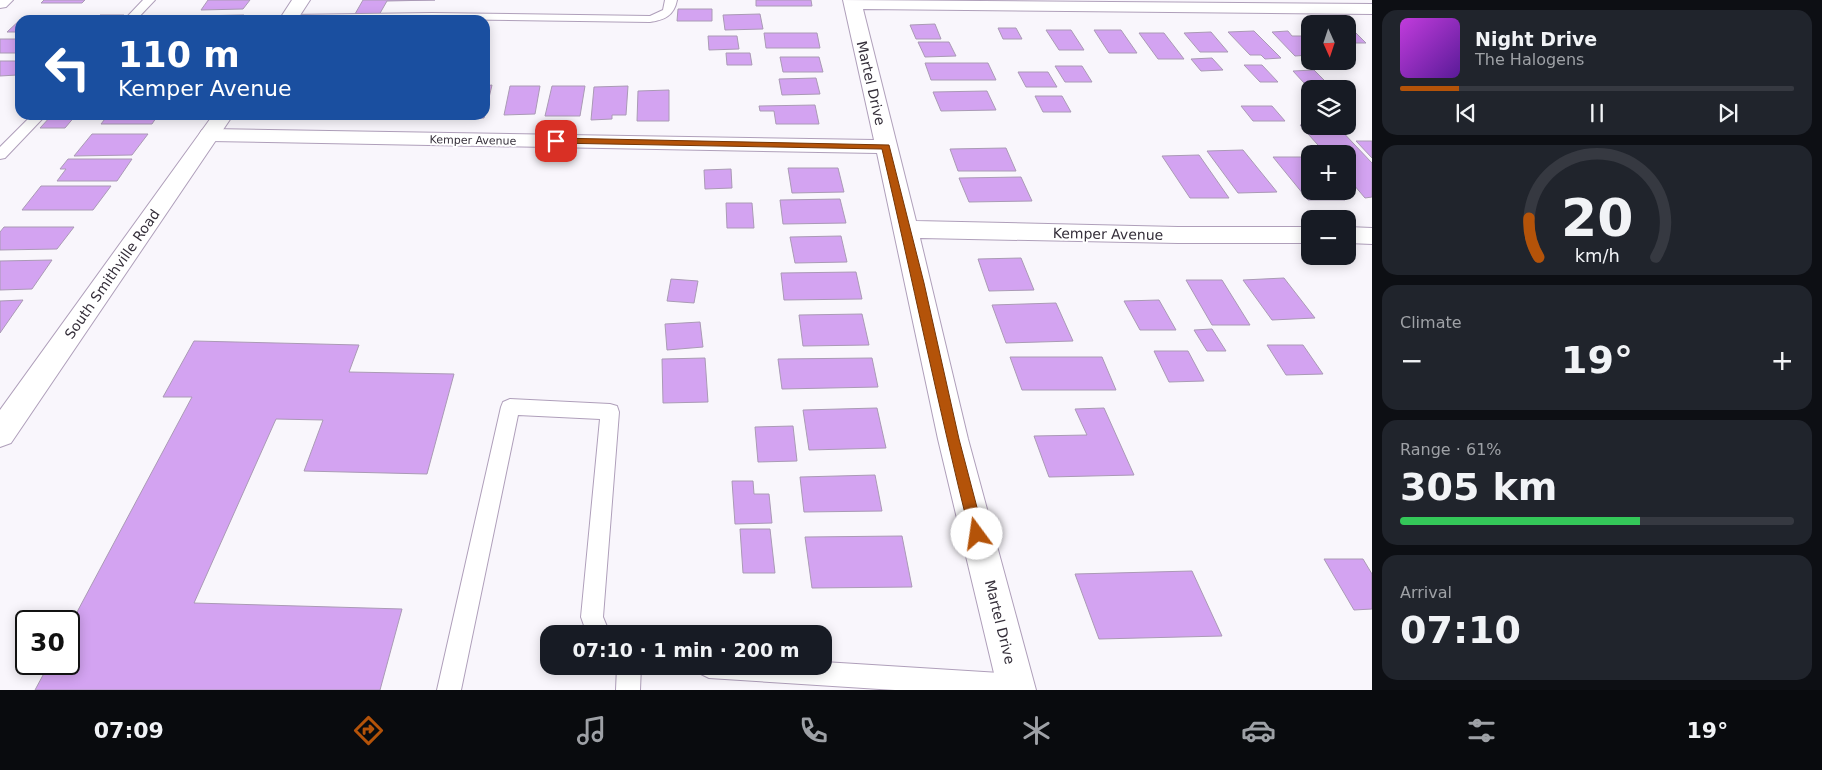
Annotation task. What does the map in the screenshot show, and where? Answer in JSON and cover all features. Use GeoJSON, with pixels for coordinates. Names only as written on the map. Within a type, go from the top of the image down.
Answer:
{"type":"FeatureCollection","features":[{"type":"Feature","properties":{"kind":"street"},"geometry":{"type":"LineString","coordinates":[[0,4],[4,0]]}},
{"type":"Feature","properties":{"kind":"street"},"geometry":{"type":"LineString","coordinates":[[292,15],[302,0]]}},
{"type":"Feature","properties":{"kind":"street"},"geometry":{"type":"LineString","coordinates":[[853,2],[1372,9]]}},
{"type":"Feature","properties":{"kind":"street","name":"Martel Drive"},"geometry":{"type":"LineString","coordinates":[[853,2],[906,229],[952,439],[1017,688]]}},
{"type":"Feature","properties":{"kind":"street","name":"Kemper Avenue"},"geometry":{"type":"LineString","coordinates":[[216,125],[886,146]]}},
{"type":"Feature","properties":{"kind":"street","name":"South Smithville Road"},"geometry":{"type":"LineString","coordinates":[[2,428],[216,125]]}},
{"type":"Feature","properties":{"kind":"street","name":"Kemper Avenue"},"geometry":{"type":"LineString","coordinates":[[906,229],[1178,235],[1301,235]]}},
{"type":"Feature","properties":{"kind":"street"},"geometry":{"type":"LineString","coordinates":[[1356,235],[1372,236]]}},
{"type":"Feature","properties":{"kind":"lane"},"geometry":{"type":"LineString","coordinates":[[135,15],[149,0]]}},
{"type":"Feature","properties":{"kind":"lane"},"geometry":{"type":"LineString","coordinates":[[490,17],[650,19],[663,17],[670,9],[671,0]]}},
{"type":"Feature","properties":{"kind":"lane"},"geometry":{"type":"LineString","coordinates":[[0,155],[34,120]]}},
{"type":"Feature","properties":{"kind":"lane"},"geometry":{"type":"LineString","coordinates":[[449,690],[510,407],[610,412],[592,617],[595,625]]}},
{"type":"Feature","properties":{"kind":"lane"},"geometry":{"type":"LineString","coordinates":[[628,690],[629,675]]}},
{"type":"Feature","properties":{"kind":"lane"},"geometry":{"type":"LineString","coordinates":[[832,675],[1017,688]]}},
{"type":"Feature","properties":{"kind":"building"},"geometry":{"type":"Polygon","coordinates":[[[44,0],[85,0],[82,3],[41,3],[44,0]]]}},
{"type":"Feature","properties":{"kind":"building"},"geometry":{"type":"Polygon","coordinates":[[[208,0],[250,0],[243,9],[201,10],[208,0]]]}},
{"type":"Feature","properties":{"kind":"building"},"geometry":{"type":"Polygon","coordinates":[[[363,0],[435,0],[387,1],[379,15],[355,14],[363,0]]]}},
{"type":"Feature","properties":{"kind":"building"},"geometry":{"type":"Polygon","coordinates":[[[756,0],[811,0],[812,6],[756,6],[756,0]]]}},
{"type":"Feature","properties":{"kind":"building"},"geometry":{"type":"Polygon","coordinates":[[[678,9],[712,9],[712,21],[677,21],[678,9]]]}},
{"type":"Feature","properties":{"kind":"building"},"geometry":{"type":"Polygon","coordinates":[[[760,14],[763,29],[725,30],[723,15],[760,14]]]}},
{"type":"Feature","properties":{"kind":"building"},"geometry":{"type":"Polygon","coordinates":[[[935,24],[941,39],[916,39],[910,25],[935,24]]]}},
{"type":"Feature","properties":{"kind":"building"},"geometry":{"type":"Polygon","coordinates":[[[15,25],[15,32],[7,32],[15,25]]]}},
{"type":"Feature","properties":{"kind":"building"},"geometry":{"type":"Polygon","coordinates":[[[998,28],[1016,28],[1022,39],[1003,39],[998,28]]]}},
{"type":"Feature","properties":{"kind":"building"},"geometry":{"type":"Polygon","coordinates":[[[1046,30],[1071,30],[1084,50],[1059,50],[1046,30]]]}},
{"type":"Feature","properties":{"kind":"building"},"geometry":{"type":"Polygon","coordinates":[[[1094,30],[1121,30],[1137,53],[1109,53],[1094,30]]]}},
{"type":"Feature","properties":{"kind":"building"},"geometry":{"type":"Polygon","coordinates":[[[1254,31],[1281,58],[1265,59],[1261,55],[1250,55],[1228,32],[1254,31]]]}},
{"type":"Feature","properties":{"kind":"building"},"geometry":{"type":"Polygon","coordinates":[[[1288,31],[1292,36],[1301,36],[1301,56],[1295,56],[1272,32],[1288,31]]]}},
{"type":"Feature","properties":{"kind":"building"},"geometry":{"type":"Polygon","coordinates":[[[1211,32],[1228,52],[1200,52],[1184,33],[1211,32]]]}},
{"type":"Feature","properties":{"kind":"building"},"geometry":{"type":"Polygon","coordinates":[[[764,33],[817,33],[820,48],[766,48],[764,33]]]}},
{"type":"Feature","properties":{"kind":"building"},"geometry":{"type":"Polygon","coordinates":[[[1139,33],[1164,33],[1184,59],[1158,59],[1139,33]]]}},
{"type":"Feature","properties":{"kind":"building"},"geometry":{"type":"Polygon","coordinates":[[[1356,33],[1366,43],[1356,43],[1356,33]]]}},
{"type":"Feature","properties":{"kind":"building"},"geometry":{"type":"Polygon","coordinates":[[[708,36],[737,36],[739,49],[709,50],[708,36]]]}},
{"type":"Feature","properties":{"kind":"building"},"geometry":{"type":"Polygon","coordinates":[[[0,39],[15,39],[15,53],[0,53],[0,39]]]}},
{"type":"Feature","properties":{"kind":"building"},"geometry":{"type":"Polygon","coordinates":[[[918,42],[949,42],[956,56],[925,57],[918,42]]]}},
{"type":"Feature","properties":{"kind":"building"},"geometry":{"type":"Polygon","coordinates":[[[726,53],[750,53],[752,65],[727,65],[726,53]]]}},
{"type":"Feature","properties":{"kind":"building"},"geometry":{"type":"Polygon","coordinates":[[[780,57],[819,57],[823,72],[783,72],[780,57]]]}},
{"type":"Feature","properties":{"kind":"building"},"geometry":{"type":"Polygon","coordinates":[[[1212,58],[1223,70],[1201,71],[1191,59],[1212,58]]]}},
{"type":"Feature","properties":{"kind":"building"},"geometry":{"type":"Polygon","coordinates":[[[0,61],[15,61],[15,75],[0,76],[0,61]]]}},
{"type":"Feature","properties":{"kind":"building"},"geometry":{"type":"Polygon","coordinates":[[[925,63],[988,63],[996,80],[931,80],[925,63]]]}},
{"type":"Feature","properties":{"kind":"building"},"geometry":{"type":"Polygon","coordinates":[[[1244,65],[1262,65],[1278,82],[1260,82],[1244,65]]]}},
{"type":"Feature","properties":{"kind":"building"},"geometry":{"type":"Polygon","coordinates":[[[1055,66],[1082,66],[1092,82],[1065,82],[1055,66]]]}},
{"type":"Feature","properties":{"kind":"building"},"geometry":{"type":"Polygon","coordinates":[[[1314,70],[1324,80],[1301,80],[1293,71],[1314,70]]]}},
{"type":"Feature","properties":{"kind":"building"},"geometry":{"type":"Polygon","coordinates":[[[1018,72],[1048,72],[1057,87],[1026,87],[1018,72]]]}},
{"type":"Feature","properties":{"kind":"building"},"geometry":{"type":"Polygon","coordinates":[[[816,78],[820,94],[782,95],[779,79],[816,78]]]}},
{"type":"Feature","properties":{"kind":"building"},"geometry":{"type":"Polygon","coordinates":[[[510,86],[540,86],[535,114],[504,115],[510,86]]]}},
{"type":"Feature","properties":{"kind":"building"},"geometry":{"type":"Polygon","coordinates":[[[552,86],[585,86],[580,116],[545,116],[552,86]]]}},
{"type":"Feature","properties":{"kind":"building"},"geometry":{"type":"Polygon","coordinates":[[[628,86],[626,115],[612,115],[612,119],[591,120],[594,87],[628,86]]]}},
{"type":"Feature","properties":{"kind":"building"},"geometry":{"type":"Polygon","coordinates":[[[669,90],[669,121],[637,121],[638,91],[669,90]]]}},
{"type":"Feature","properties":{"kind":"building"},"geometry":{"type":"Polygon","coordinates":[[[987,91],[996,110],[941,111],[933,92],[987,91]]]}},
{"type":"Feature","properties":{"kind":"building"},"geometry":{"type":"Polygon","coordinates":[[[1035,96],[1062,96],[1071,112],[1043,112],[1035,96]]]}},
{"type":"Feature","properties":{"kind":"building"},"geometry":{"type":"Polygon","coordinates":[[[815,105],[819,124],[776,124],[774,111],[760,111],[759,106],[815,105]]]}},
{"type":"Feature","properties":{"kind":"building"},"geometry":{"type":"Polygon","coordinates":[[[1241,106],[1272,106],[1285,121],[1253,121],[1241,106]]]}},
{"type":"Feature","properties":{"kind":"building"},"geometry":{"type":"Polygon","coordinates":[[[47,120],[72,120],[65,128],[40,128],[47,120]]]}},
{"type":"Feature","properties":{"kind":"building"},"geometry":{"type":"Polygon","coordinates":[[[104,120],[155,120],[152,124],[101,124],[104,120]]]}},
{"type":"Feature","properties":{"kind":"building"},"geometry":{"type":"Polygon","coordinates":[[[92,134],[148,134],[132,155],[74,156],[92,134]]]}},
{"type":"Feature","properties":{"kind":"building"},"geometry":{"type":"Polygon","coordinates":[[[1309,135],[1346,135],[1355,145],[1318,145],[1309,135]]]}},
{"type":"Feature","properties":{"kind":"building"},"geometry":{"type":"Polygon","coordinates":[[[1356,141],[1372,141],[1372,158],[1356,141]]]}},
{"type":"Feature","properties":{"kind":"building"},"geometry":{"type":"Polygon","coordinates":[[[1356,146],[1372,163],[1372,197],[1365,198],[1356,187],[1356,146]]]}},
{"type":"Feature","properties":{"kind":"building"},"geometry":{"type":"Polygon","coordinates":[[[1006,148],[1016,171],[958,171],[950,149],[1006,148]]]}},
{"type":"Feature","properties":{"kind":"building"},"geometry":{"type":"Polygon","coordinates":[[[1243,150],[1277,192],[1238,193],[1207,151],[1243,150]]]}},
{"type":"Feature","properties":{"kind":"building"},"geometry":{"type":"Polygon","coordinates":[[[1199,155],[1229,198],[1190,198],[1162,156],[1199,155]]]}},
{"type":"Feature","properties":{"kind":"building"},"geometry":{"type":"Polygon","coordinates":[[[1273,157],[1301,157],[1301,191],[1273,157]]]}},
{"type":"Feature","properties":{"kind":"building"},"geometry":{"type":"Polygon","coordinates":[[[68,159],[132,159],[117,181],[57,181],[66,169],[60,169],[68,159]]]}},
{"type":"Feature","properties":{"kind":"building"},"geometry":{"type":"Polygon","coordinates":[[[788,168],[838,168],[844,192],[792,193],[788,168]]]}},
{"type":"Feature","properties":{"kind":"building"},"geometry":{"type":"Polygon","coordinates":[[[731,169],[732,188],[705,189],[704,170],[731,169]]]}},
{"type":"Feature","properties":{"kind":"building"},"geometry":{"type":"Polygon","coordinates":[[[1021,177],[1032,201],[969,202],[959,178],[1021,177]]]}},
{"type":"Feature","properties":{"kind":"building"},"geometry":{"type":"Polygon","coordinates":[[[41,186],[111,186],[93,210],[22,210],[41,186]]]}},
{"type":"Feature","properties":{"kind":"building"},"geometry":{"type":"Polygon","coordinates":[[[840,199],[846,223],[783,224],[780,200],[840,199]]]}},
{"type":"Feature","properties":{"kind":"building"},"geometry":{"type":"Polygon","coordinates":[[[726,203],[752,203],[754,228],[727,228],[726,203]]]}},
{"type":"Feature","properties":{"kind":"building"},"geometry":{"type":"Polygon","coordinates":[[[4,227],[74,227],[57,249],[0,250],[0,232],[4,227]]]}},
{"type":"Feature","properties":{"kind":"building"},"geometry":{"type":"Polygon","coordinates":[[[841,236],[847,262],[795,263],[790,237],[841,236]]]}},
{"type":"Feature","properties":{"kind":"building"},"geometry":{"type":"Polygon","coordinates":[[[1021,258],[1034,290],[989,291],[978,259],[1021,258]]]}},
{"type":"Feature","properties":{"kind":"building"},"geometry":{"type":"Polygon","coordinates":[[[52,260],[32,289],[0,290],[0,261],[52,260]]]}},
{"type":"Feature","properties":{"kind":"building"},"geometry":{"type":"Polygon","coordinates":[[[856,272],[862,299],[784,300],[781,273],[856,272]]]}},
{"type":"Feature","properties":{"kind":"building"},"geometry":{"type":"Polygon","coordinates":[[[1284,278],[1315,318],[1272,320],[1243,280],[1284,278]]]}},
{"type":"Feature","properties":{"kind":"building"},"geometry":{"type":"Polygon","coordinates":[[[671,279],[698,281],[694,303],[667,301],[671,279]]]}},
{"type":"Feature","properties":{"kind":"building"},"geometry":{"type":"Polygon","coordinates":[[[1186,280],[1222,280],[1250,325],[1212,325],[1186,280]]]}},
{"type":"Feature","properties":{"kind":"building"},"geometry":{"type":"Polygon","coordinates":[[[23,300],[0,333],[0,301],[23,300]]]}},
{"type":"Feature","properties":{"kind":"building"},"geometry":{"type":"Polygon","coordinates":[[[1159,300],[1176,330],[1140,330],[1124,301],[1159,300]]]}},
{"type":"Feature","properties":{"kind":"building"},"geometry":{"type":"Polygon","coordinates":[[[1056,303],[1073,341],[1006,343],[992,305],[1056,303]]]}},
{"type":"Feature","properties":{"kind":"building"},"geometry":{"type":"Polygon","coordinates":[[[862,314],[869,345],[803,346],[799,315],[862,314]]]}},
{"type":"Feature","properties":{"kind":"building"},"geometry":{"type":"Polygon","coordinates":[[[700,322],[703,347],[667,350],[665,324],[700,322]]]}},
{"type":"Feature","properties":{"kind":"building"},"geometry":{"type":"Polygon","coordinates":[[[1212,329],[1226,351],[1207,351],[1194,330],[1212,329]]]}},
{"type":"Feature","properties":{"kind":"building"},"geometry":{"type":"Polygon","coordinates":[[[194,341],[359,345],[349,372],[454,374],[427,474],[304,471],[323,420],[276,419],[194,603],[402,609],[380,690],[35,690],[43,675],[80,675],[80,610],[78,610],[192,397],[163,397],[194,341]]]}},
{"type":"Feature","properties":{"kind":"building"},"geometry":{"type":"Polygon","coordinates":[[[1267,345],[1303,345],[1323,374],[1286,375],[1267,345]]]}},
{"type":"Feature","properties":{"kind":"building"},"geometry":{"type":"Polygon","coordinates":[[[1154,351],[1188,351],[1204,381],[1169,382],[1154,351]]]}},
{"type":"Feature","properties":{"kind":"building"},"geometry":{"type":"Polygon","coordinates":[[[1010,357],[1102,357],[1116,390],[1022,390],[1010,357]]]}},
{"type":"Feature","properties":{"kind":"building"},"geometry":{"type":"Polygon","coordinates":[[[705,358],[708,402],[663,403],[662,359],[705,358]]]}},
{"type":"Feature","properties":{"kind":"building"},"geometry":{"type":"Polygon","coordinates":[[[872,358],[878,387],[782,389],[778,359],[872,358]]]}},
{"type":"Feature","properties":{"kind":"building"},"geometry":{"type":"Polygon","coordinates":[[[877,408],[886,448],[809,450],[803,410],[877,408]]]}},
{"type":"Feature","properties":{"kind":"building"},"geometry":{"type":"Polygon","coordinates":[[[1104,408],[1134,475],[1049,477],[1034,436],[1087,435],[1075,409],[1104,408]]]}},
{"type":"Feature","properties":{"kind":"building"},"geometry":{"type":"Polygon","coordinates":[[[793,426],[797,461],[758,462],[755,427],[793,426]]]}},
{"type":"Feature","properties":{"kind":"building"},"geometry":{"type":"Polygon","coordinates":[[[875,475],[882,511],[804,512],[800,477],[875,475]]]}},
{"type":"Feature","properties":{"kind":"building"},"geometry":{"type":"Polygon","coordinates":[[[732,481],[753,481],[754,494],[769,494],[772,523],[735,524],[732,481]]]}},
{"type":"Feature","properties":{"kind":"building"},"geometry":{"type":"Polygon","coordinates":[[[740,529],[770,529],[775,573],[743,573],[740,529]]]}},
{"type":"Feature","properties":{"kind":"building"},"geometry":{"type":"Polygon","coordinates":[[[902,536],[912,587],[812,588],[805,537],[902,536]]]}},
{"type":"Feature","properties":{"kind":"building"},"geometry":{"type":"Polygon","coordinates":[[[1324,559],[1363,559],[1372,574],[1372,609],[1354,610],[1324,559]]]}},
{"type":"Feature","properties":{"kind":"building"},"geometry":{"type":"Polygon","coordinates":[[[1192,571],[1222,636],[1099,639],[1075,574],[1192,571]]]}},
{"type":"Feature","properties":{"kind":"route"},"geometry":{"type":"LineString","coordinates":[[556,141],[886,146],[919,283],[952,439],[977,534]]}}]}
